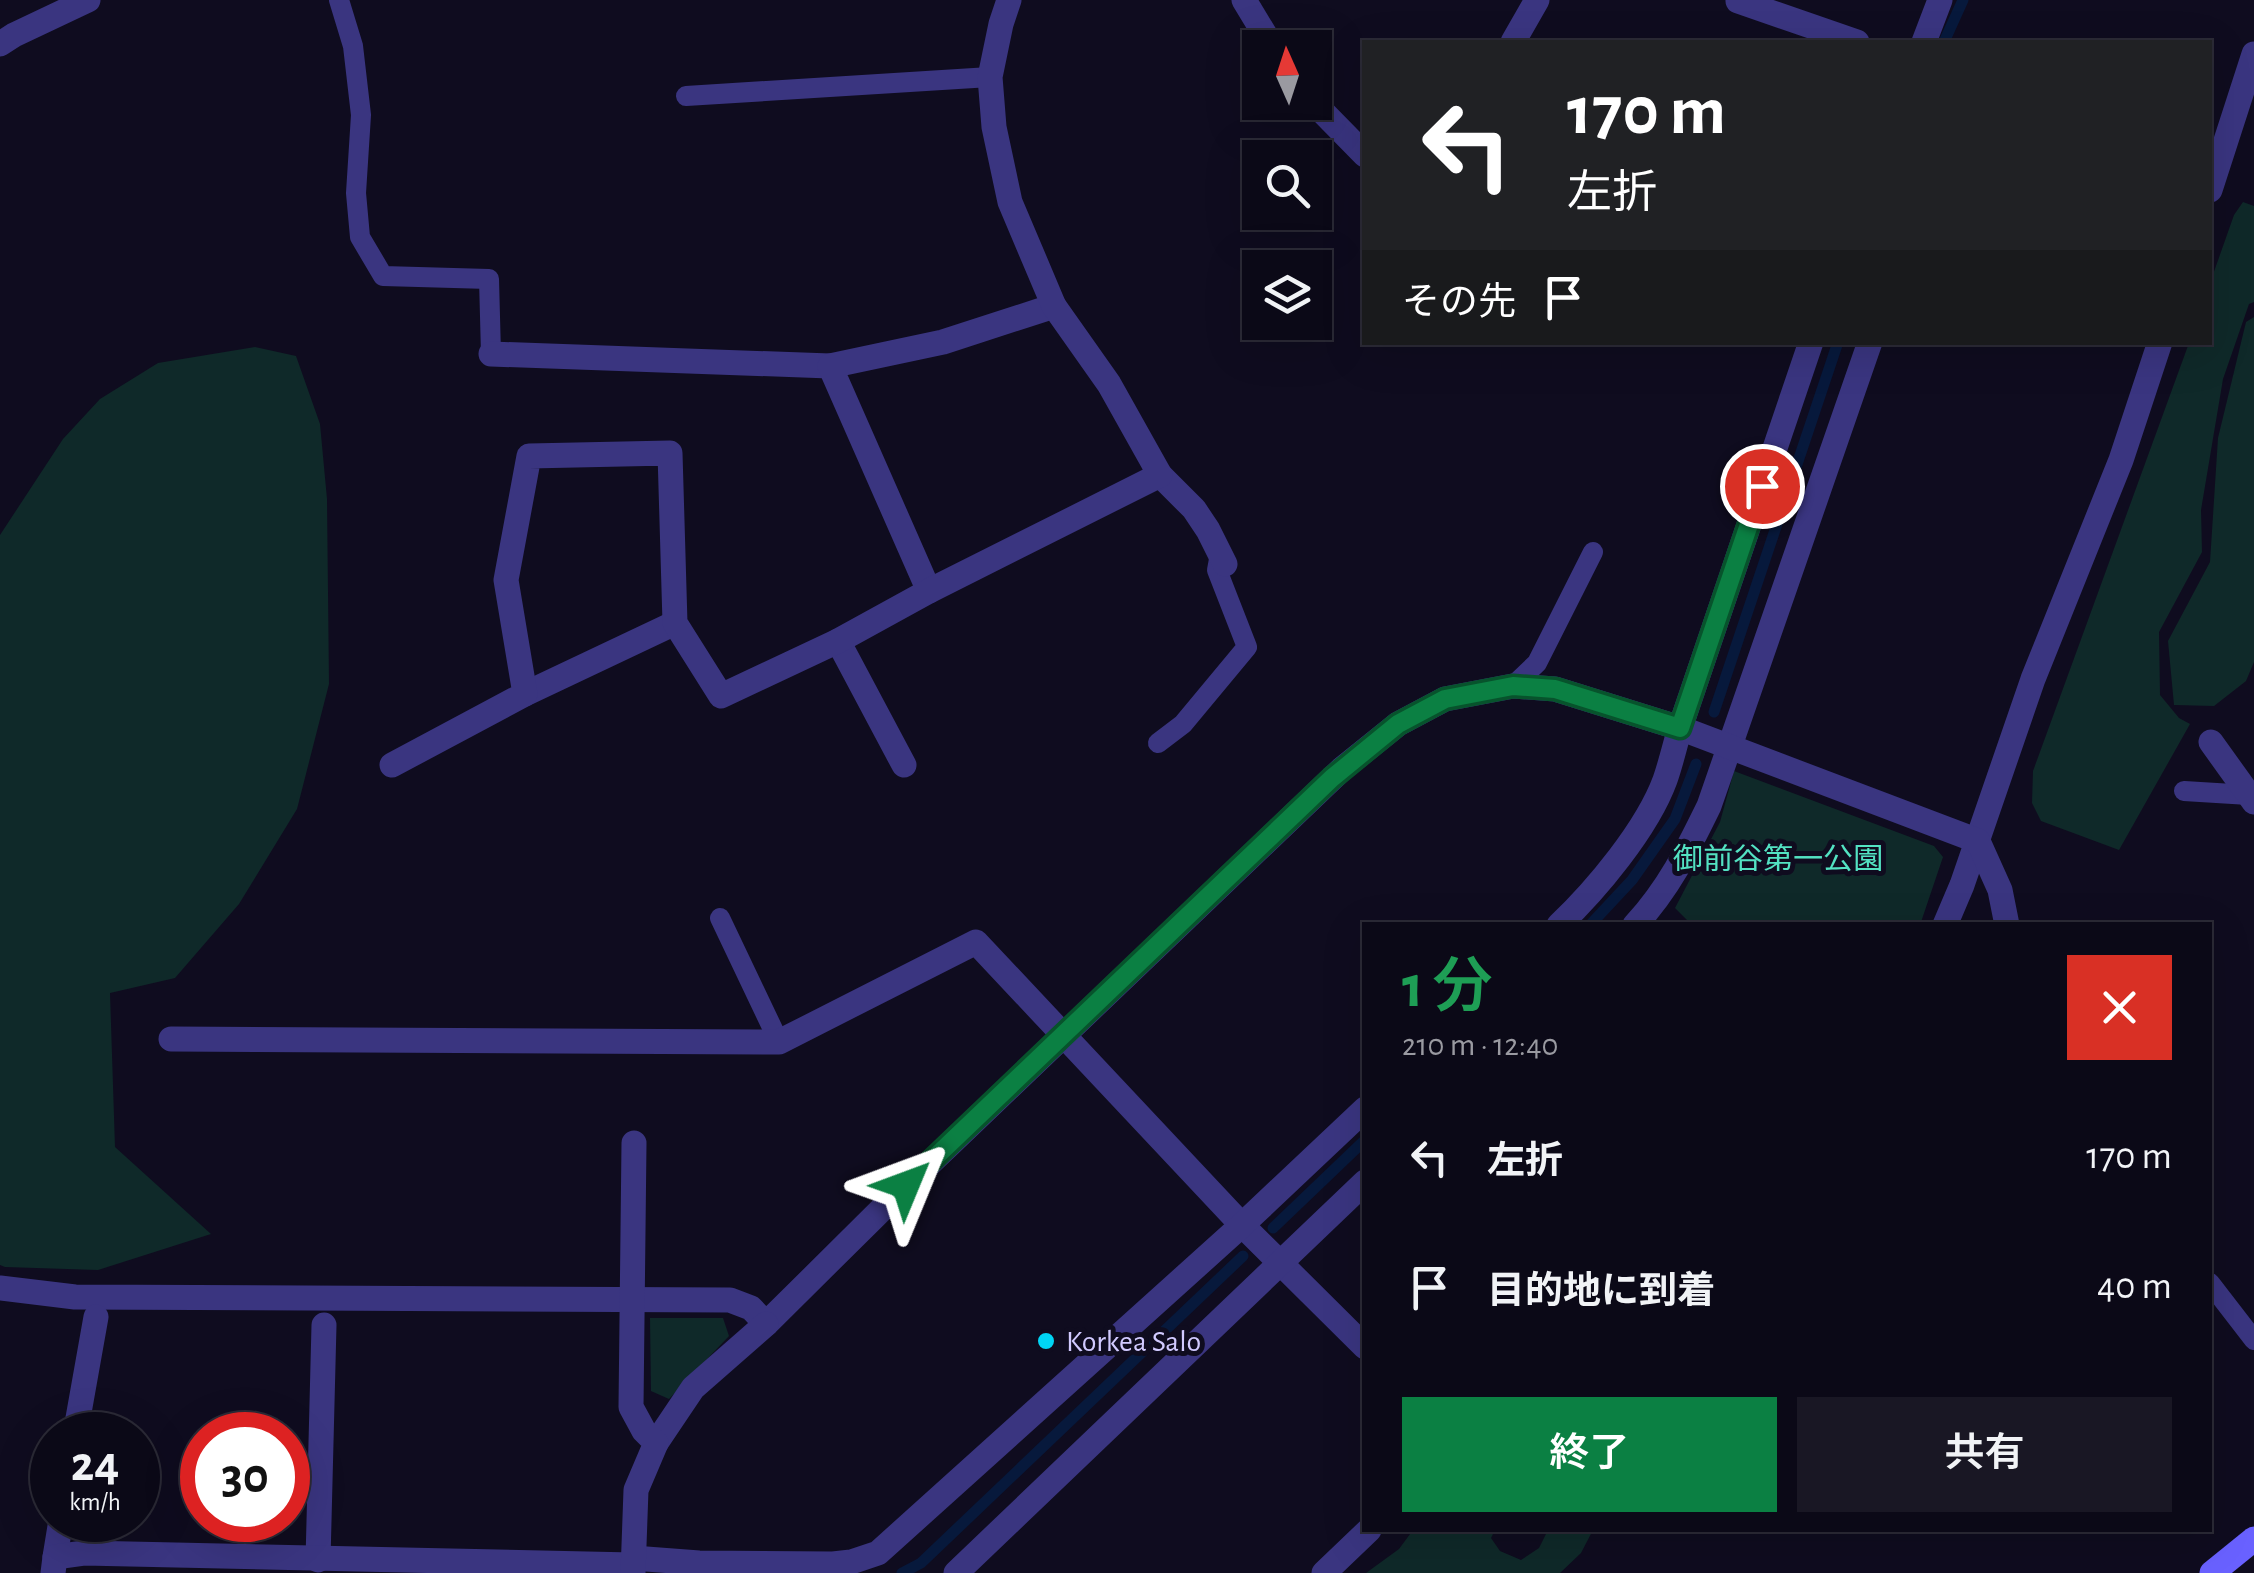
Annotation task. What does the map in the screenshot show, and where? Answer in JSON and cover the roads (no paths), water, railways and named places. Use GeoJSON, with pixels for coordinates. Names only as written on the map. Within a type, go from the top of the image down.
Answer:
{"type":"FeatureCollection","features":[{"type":"Feature","properties":{"kind":"street"},"geometry":{"type":"LineString","coordinates":[[0,44],[88,0]]}},
{"type":"Feature","properties":{"kind":"street"},"geometry":{"type":"LineString","coordinates":[[1008,0],[990,77],[994,126],[1010,202],[1054,306],[1109,384],[1160,475],[1194,510],[1223,559]]}},
{"type":"Feature","properties":{"kind":"street"},"geometry":{"type":"LineString","coordinates":[[1244,0],[1262,30]]}},
{"type":"Feature","properties":{"kind":"street"},"geometry":{"type":"LineString","coordinates":[[1925,40],[1940,0]]}},
{"type":"Feature","properties":{"kind":"street"},"geometry":{"type":"LineString","coordinates":[[1738,1],[1851,40]]}},
{"type":"Feature","properties":{"kind":"street"},"geometry":{"type":"LineString","coordinates":[[1513,40],[1525,5]]}},
{"type":"Feature","properties":{"kind":"street"},"geometry":{"type":"LineString","coordinates":[[2213,174],[2254,54]]}},
{"type":"Feature","properties":{"kind":"street"},"geometry":{"type":"LineString","coordinates":[[1328,120],[1362,152]]}},
{"type":"Feature","properties":{"kind":"street"},"geometry":{"type":"LineString","coordinates":[[491,354],[830,366],[943,342],[1054,306]]}},
{"type":"Feature","properties":{"kind":"street"},"geometry":{"type":"LineString","coordinates":[[1562,922],[1611,868],[1664,783],[1804,345]]}},
{"type":"Feature","properties":{"kind":"street"},"geometry":{"type":"LineString","coordinates":[[1638,922],[1679,868],[1709,806],[1869,345]]}},
{"type":"Feature","properties":{"kind":"street"},"geometry":{"type":"LineString","coordinates":[[1946,922],[2033,679],[2121,460],[2159,345]]}},
{"type":"Feature","properties":{"kind":"street"},"geometry":{"type":"LineString","coordinates":[[830,366],[929,591]]}},
{"type":"Feature","properties":{"kind":"street"},"geometry":{"type":"LineString","coordinates":[[525,694],[506,580],[529,456],[670,454],[676,623],[721,696],[838,641],[1160,475]]}},
{"type":"Feature","properties":{"kind":"street"},"geometry":{"type":"LineString","coordinates":[[392,765],[525,694],[676,623]]}},
{"type":"Feature","properties":{"kind":"street"},"geometry":{"type":"LineString","coordinates":[[838,641],[904,765]]}},
{"type":"Feature","properties":{"kind":"street"},"geometry":{"type":"LineString","coordinates":[[633,1565],[636,1490],[656,1444],[692,1388],[766,1324],[1332,778],[1398,724],[1445,699],[1513,686],[1555,689],[1680,728],[1978,841],[2000,890],[2006,922]]}},
{"type":"Feature","properties":{"kind":"street"},"geometry":{"type":"LineString","coordinates":[[2211,742],[2252,798]]}},
{"type":"Feature","properties":{"kind":"street"},"geometry":{"type":"LineString","coordinates":[[171,1039],[779,1042],[976,942],[1242,1226],[1362,1344]]}},
{"type":"Feature","properties":{"kind":"street"},"geometry":{"type":"LineString","coordinates":[[54,1565],[84,1553],[633,1565],[834,1564],[878,1553],[1242,1226],[1362,1112]]}},
{"type":"Feature","properties":{"kind":"street"},"geometry":{"type":"LineString","coordinates":[[634,1144],[631,1407],[656,1444]]}},
{"type":"Feature","properties":{"kind":"street"},"geometry":{"type":"LineString","coordinates":[[956,1573],[1362,1185]]}},
{"type":"Feature","properties":{"kind":"street"},"geometry":{"type":"LineString","coordinates":[[0,1288],[75,1297],[730,1300],[751,1308],[766,1324]]}},
{"type":"Feature","properties":{"kind":"street"},"geometry":{"type":"LineString","coordinates":[[80,1412],[96,1317]]}},
{"type":"Feature","properties":{"kind":"street"},"geometry":{"type":"LineString","coordinates":[[318,1560],[324,1325]]}},
{"type":"Feature","properties":{"kind":"street"},"geometry":{"type":"LineString","coordinates":[[1324,1573],[1368,1532]]}},
{"type":"Feature","properties":{"kind":"street"},"geometry":{"type":"LineString","coordinates":[[2212,1573],[2254,1539]]}},
{"type":"Feature","properties":{"kind":"lane"},"geometry":{"type":"LineString","coordinates":[[339,0],[353,46],[361,116],[356,193],[360,237],[383,276],[489,279],[491,354]]}},
{"type":"Feature","properties":{"kind":"lane"},"geometry":{"type":"LineString","coordinates":[[686,96],[990,77]]}},
{"type":"Feature","properties":{"kind":"lane"},"geometry":{"type":"LineString","coordinates":[[1513,686],[1537,664],[1593,552]]}},
{"type":"Feature","properties":{"kind":"lane"},"geometry":{"type":"LineString","coordinates":[[1158,743],[1183,724],[1247,647],[1218,570],[1223,559]]}},
{"type":"Feature","properties":{"kind":"lane"},"geometry":{"type":"LineString","coordinates":[[2184,791],[2252,798]]}},
{"type":"Feature","properties":{"kind":"lane"},"geometry":{"type":"LineString","coordinates":[[720,918],[779,1042]]}},
{"type":"Feature","properties":{"kind":"lane"},"geometry":{"type":"LineString","coordinates":[[2212,1286],[2254,1340]]}},
{"type":"Feature","properties":{"kind":"waterway"},"geometry":{"type":"LineString","coordinates":[[1945,40],[1963,0]]}},
{"type":"Feature","properties":{"kind":"waterway"},"geometry":{"type":"LineString","coordinates":[[1714,712],[1837,345]]}},
{"type":"Feature","properties":{"kind":"waterway"},"geometry":{"type":"LineString","coordinates":[[1593,922],[1632,880],[1675,819],[1696,764]]}},
{"type":"Feature","properties":{"kind":"waterway"},"geometry":{"type":"LineString","coordinates":[[1273,1228],[1362,1143]]}},
{"type":"Feature","properties":{"kind":"waterway"},"geometry":{"type":"LineString","coordinates":[[902,1573],[921,1563],[1243,1256]]}},
{"type":"Feature","properties":{"kind":"place","name":"Korkea Salo"},"geometry":{"type":"Point","coordinates":[1046,1341]}},
{"type":"Feature","properties":{"kind":"park label","name":"御前谷第一公園"},"geometry":{"type":"Point","coordinates":[1778,859]}}]}
